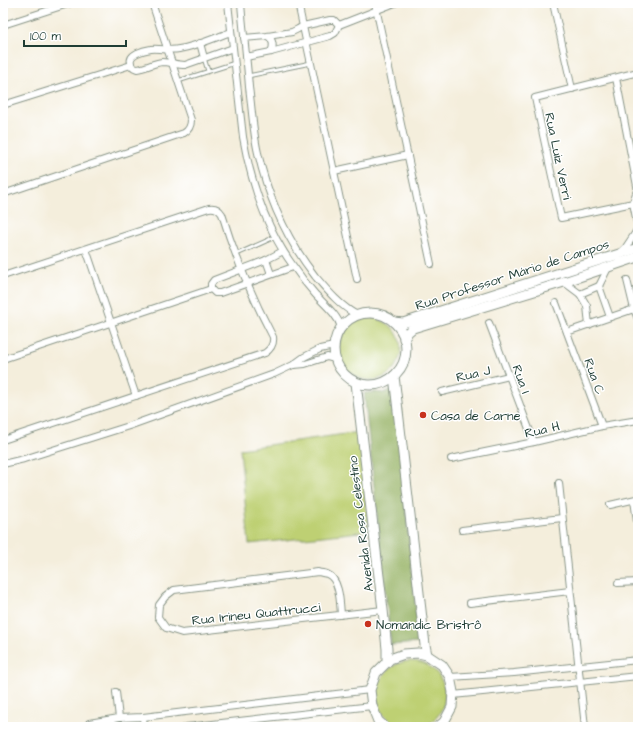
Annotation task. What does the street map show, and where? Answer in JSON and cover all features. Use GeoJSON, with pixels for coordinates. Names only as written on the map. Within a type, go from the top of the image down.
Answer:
{"type":"FeatureCollection","features":[{"type":"Feature","properties":{"kind":"street"},"geometry":{"type":"LineString","coordinates":[[3,25],[71,3]]}},
{"type":"Feature","properties":{"kind":"street"},"geometry":{"type":"LineString","coordinates":[[3,194],[184,133],[189,127],[191,120],[152,3]]}},
{"type":"Feature","properties":{"kind":"street"},"geometry":{"type":"LineString","coordinates":[[228,3],[243,137],[250,174],[260,204],[283,251],[293,267],[339,320],[341,327]]}},
{"type":"Feature","properties":{"kind":"street"},"geometry":{"type":"LineString","coordinates":[[241,3],[252,117],[262,170],[267,185],[278,214],[293,243],[312,271],[335,298],[348,310],[357,315]]}},
{"type":"Feature","properties":{"kind":"street"},"geometry":{"type":"LineString","coordinates":[[298,3],[357,279]]}},
{"type":"Feature","properties":{"kind":"street"},"geometry":{"type":"LineString","coordinates":[[375,3],[431,264]]}},
{"type":"Feature","properties":{"kind":"street"},"geometry":{"type":"LineString","coordinates":[[246,57],[271,52],[333,35],[339,25],[395,3]]}},
{"type":"Feature","properties":{"kind":"street"},"geometry":{"type":"LineString","coordinates":[[554,3],[572,89],[638,72]]}},
{"type":"Feature","properties":{"kind":"street"},"geometry":{"type":"LineString","coordinates":[[636,3],[638,11]]}},
{"type":"Feature","properties":{"kind":"street"},"geometry":{"type":"LineString","coordinates":[[244,38],[292,32],[303,26],[332,19],[339,25]]}},
{"type":"Feature","properties":{"kind":"street"},"geometry":{"type":"LineString","coordinates":[[231,32],[179,49],[147,50],[133,55],[130,60],[131,65],[134,68],[139,69],[161,62],[185,64],[233,48]]}},
{"type":"Feature","properties":{"kind":"street"},"geometry":{"type":"LineString","coordinates":[[268,36],[273,43],[271,52]]}},
{"type":"Feature","properties":{"kind":"street"},"geometry":{"type":"LineString","coordinates":[[200,43],[204,58]]}},
{"type":"Feature","properties":{"kind":"street"},"geometry":{"type":"LineString","coordinates":[[3,105],[131,65]]}},
{"type":"Feature","properties":{"kind":"street"},"geometry":{"type":"LineString","coordinates":[[616,78],[638,191],[636,202],[638,228],[626,247],[617,255]]}},
{"type":"Feature","properties":{"kind":"street","name":"Rua Luiz Verri"},"geometry":{"type":"LineString","coordinates":[[572,89],[535,98],[561,218],[636,202]]}},
{"type":"Feature","properties":{"kind":"street"},"geometry":{"type":"LineString","coordinates":[[240,118],[252,117]]}},
{"type":"Feature","properties":{"kind":"street"},"geometry":{"type":"LineString","coordinates":[[334,171],[408,155]]}},
{"type":"Feature","properties":{"kind":"street"},"geometry":{"type":"LineString","coordinates":[[3,276],[212,208],[217,209],[222,214],[235,255],[247,284],[273,337],[273,344],[270,350],[265,353],[3,440]]}},
{"type":"Feature","properties":{"kind":"street"},"geometry":{"type":"LineString","coordinates":[[267,219],[278,214]]}},
{"type":"Feature","properties":{"kind":"street","name":"Rua Professor Mário de Campos"},"geometry":{"type":"LineString","coordinates":[[394,322],[403,323],[638,248]]}},
{"type":"Feature","properties":{"kind":"street"},"geometry":{"type":"LineString","coordinates":[[86,249],[136,396]]}},
{"type":"Feature","properties":{"kind":"street"},"geometry":{"type":"LineString","coordinates":[[211,289],[211,284],[214,280],[266,260],[283,251]]}},
{"type":"Feature","properties":{"kind":"street","name":"Rua Professor Mário de Campos"},"geometry":{"type":"LineString","coordinates":[[404,339],[408,332],[413,328],[564,282],[638,257]]}},
{"type":"Feature","properties":{"kind":"street"},"geometry":{"type":"LineString","coordinates":[[266,260],[271,274]]}},
{"type":"Feature","properties":{"kind":"street"},"geometry":{"type":"LineString","coordinates":[[580,294],[599,286],[609,266]]}},
{"type":"Feature","properties":{"kind":"street"},"geometry":{"type":"LineString","coordinates":[[211,289],[215,293],[220,293],[293,267]]}},
{"type":"Feature","properties":{"kind":"street"},"geometry":{"type":"LineString","coordinates":[[562,272],[564,282],[580,294],[587,306],[589,325]]}},
{"type":"Feature","properties":{"kind":"street"},"geometry":{"type":"LineString","coordinates":[[627,280],[638,319]]}},
{"type":"Feature","properties":{"kind":"street"},"geometry":{"type":"LineString","coordinates":[[599,286],[610,317]]}},
{"type":"Feature","properties":{"kind":"street"},"geometry":{"type":"LineString","coordinates":[[3,358],[211,289]]}},
{"type":"Feature","properties":{"kind":"street","name":"Rua C"},"geometry":{"type":"LineString","coordinates":[[556,303],[602,426]]}},
{"type":"Feature","properties":{"kind":"street"},"geometry":{"type":"LineString","coordinates":[[567,332],[634,309]]}},
{"type":"Feature","properties":{"kind":"street"},"geometry":{"type":"LineString","coordinates":[[363,313],[376,313],[383,315],[394,322],[404,339],[405,352],[404,359],[394,376],[388,380],[376,384],[363,384],[356,383],[345,376],[337,365],[334,346],[335,339],[345,322],[363,313]]}},
{"type":"Feature","properties":{"kind":"street","name":"Rua I"},"geometry":{"type":"LineString","coordinates":[[489,323],[534,442]]}},
{"type":"Feature","properties":{"kind":"street"},"geometry":{"type":"LineString","coordinates":[[293,366],[304,357],[320,349],[334,346]]}},
{"type":"Feature","properties":{"kind":"street"},"geometry":{"type":"LineString","coordinates":[[3,464],[24,459],[129,426],[293,366],[327,357],[335,359]]}},
{"type":"Feature","properties":{"kind":"street"},"geometry":{"type":"LineString","coordinates":[[394,376],[426,655]]}},
{"type":"Feature","properties":{"kind":"street","name":"Rua J"},"geometry":{"type":"LineString","coordinates":[[442,392],[509,376]]}},
{"type":"Feature","properties":{"kind":"street","name":"Avenida Rosa Celestino"},"geometry":{"type":"LineString","coordinates":[[356,383],[383,610],[387,662]]}},
{"type":"Feature","properties":{"kind":"street","name":"Rua H"},"geometry":{"type":"LineString","coordinates":[[451,459],[602,426],[638,420]]}},
{"type":"Feature","properties":{"kind":"street"},"geometry":{"type":"LineString","coordinates":[[559,482],[584,727]]}},
{"type":"Feature","properties":{"kind":"street"},"geometry":{"type":"LineString","coordinates":[[610,505],[636,499],[638,529]]}},
{"type":"Feature","properties":{"kind":"street"},"geometry":{"type":"LineString","coordinates":[[462,530],[562,518]]}},
{"type":"Feature","properties":{"kind":"street","name":"Rua Irineu Quattrucci"},"geometry":{"type":"LineString","coordinates":[[341,615],[336,583],[328,575],[318,572],[174,590],[159,605],[158,617],[166,628],[182,633],[341,615],[383,610]]}},
{"type":"Feature","properties":{"kind":"street"},"geometry":{"type":"LineString","coordinates":[[618,583],[638,582]]}},
{"type":"Feature","properties":{"kind":"street"},"geometry":{"type":"LineString","coordinates":[[470,603],[570,591]]}},
{"type":"Feature","properties":{"kind":"street"},"geometry":{"type":"LineString","coordinates":[[385,727],[378,721],[372,706],[370,690],[376,673],[390,659],[404,654],[418,653],[426,655],[442,665],[450,678],[454,692],[452,707],[444,722],[438,727]]}},
{"type":"Feature","properties":{"kind":"street"},"geometry":{"type":"LineString","coordinates":[[450,678],[638,660]]}},
{"type":"Feature","properties":{"kind":"street"},"geometry":{"type":"LineString","coordinates":[[453,695],[638,676]]}},
{"type":"Feature","properties":{"kind":"street"},"geometry":{"type":"LineString","coordinates":[[88,727],[89,723],[119,718],[370,690]]}},
{"type":"Feature","properties":{"kind":"street"},"geometry":{"type":"LineString","coordinates":[[116,692],[119,718]]}},
{"type":"Feature","properties":{"kind":"street"},"geometry":{"type":"LineString","coordinates":[[186,727],[372,706]]}},
{"type":"Feature","properties":{"kind":"street"},"geometry":{"type":"LineString","coordinates":[[143,716],[144,727]]}},
{"type":"Feature","properties":{"kind":"lane"},"geometry":{"type":"LineString","coordinates":[[204,58],[208,71]]}},
{"type":"Feature","properties":{"kind":"lane"},"geometry":{"type":"LineString","coordinates":[[178,81],[234,63]]}},
{"type":"Feature","properties":{"kind":"lane"},"geometry":{"type":"LineString","coordinates":[[248,76],[311,63]]}},
{"type":"Feature","properties":{"kind":"lane"},"geometry":{"type":"LineString","coordinates":[[235,255],[276,237]]}},
{"type":"Feature","properties":{"kind":"green space"},"geometry":{"type":"Polygon","coordinates":[[[370,318],[382,320],[392,327],[399,337],[401,349],[399,361],[392,371],[382,378],[370,380],[358,378],[348,371],[341,361],[339,349],[341,337],[348,327],[358,320],[370,318]]]}},
{"type":"Feature","properties":{"kind":"green space"},"geometry":{"type":"Polygon","coordinates":[[[394,388],[419,643],[391,645],[364,393],[384,393],[394,388]]]}},
{"type":"Feature","properties":{"kind":"green space"},"geometry":{"type":"Polygon","coordinates":[[[359,432],[369,531],[249,544],[240,449],[359,432]]]}},
{"type":"Feature","properties":{"kind":"green space"},"geometry":{"type":"Polygon","coordinates":[[[404,661],[418,661],[430,667],[439,676],[445,688],[443,708],[435,719],[424,727],[418,729],[404,729],[398,727],[387,719],[379,708],[377,702],[377,688],[379,682],[387,671],[398,663],[404,661]]]}},
{"type":"Feature","properties":{"kind":"place","name":"Casa de Carne"},"geometry":{"type":"Point","coordinates":[423,415]}},
{"type":"Feature","properties":{"kind":"place","name":"Nomandic Bristrô"},"geometry":{"type":"Point","coordinates":[368,624]}}]}
